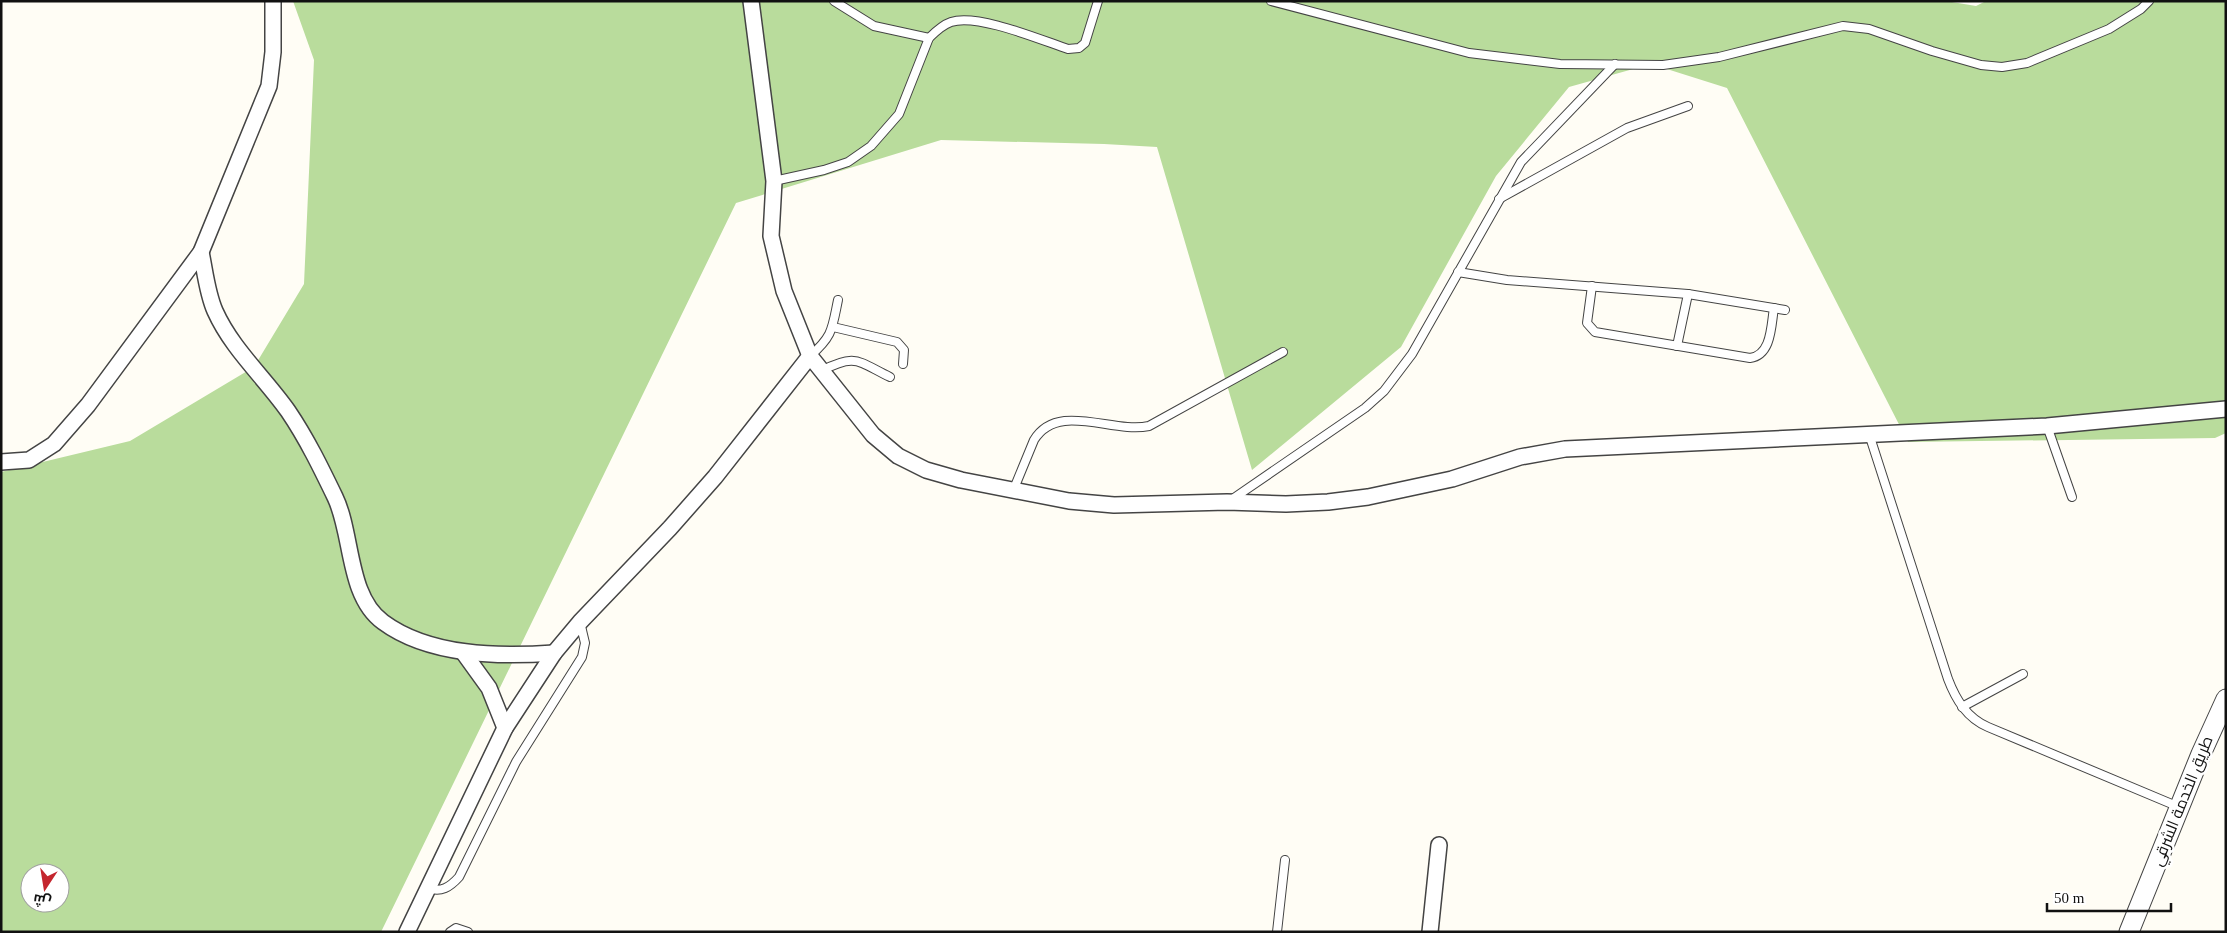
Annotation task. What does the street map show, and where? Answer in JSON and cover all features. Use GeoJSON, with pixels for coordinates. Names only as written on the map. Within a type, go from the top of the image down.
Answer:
{"type":"FeatureCollection","features":[{"type":"Feature","properties":{"kind":"street"},"geometry":{"type":"LineString","coordinates":[[1,462],[29,460],[54,444],[88,405],[201,252],[269,86],[273,1]]}},
{"type":"Feature","properties":{"kind":"street"},"geometry":{"type":"LineString","coordinates":[[751,1],[774,181],[771,236],[784,291],[810,356],[821,371],[872,435],[898,456],[926,470],[1013,491],[1069,501],[1114,505],[1227,502],[1286,504],[1328,502],[1368,497],[1452,479],[1520,457],[1565,449],[2047,426],[2226,409]]}},
{"type":"Feature","properties":{"kind":"street"},"geometry":{"type":"LineString","coordinates":[[201,252],[214,310],[230,340],[288,410],[311,447],[338,502],[359,585],[368,606],[381,621],[395,630],[422,641],[464,652],[509,655],[554,653]]}},
{"type":"Feature","properties":{"kind":"street"},"geometry":{"type":"LineString","coordinates":[[407,932],[505,728],[554,653],[580,622],[670,528],[715,477],[810,356]]}},
{"type":"Feature","properties":{"kind":"street"},"geometry":{"type":"LineString","coordinates":[[464,652],[489,688],[505,728]]}},
{"type":"Feature","properties":{"kind":"street","name":"طريق الخدمة الشرقي"},"geometry":{"type":"LineString","coordinates":[[2129,932],[2179,807],[2226,699]]}},
{"type":"Feature","properties":{"kind":"street"},"geometry":{"type":"LineString","coordinates":[[1430,932],[1438,845]]}},
{"type":"Feature","properties":{"kind":"lane"},"geometry":{"type":"LineString","coordinates":[[834,1],[874,26],[929,38]]}},
{"type":"Feature","properties":{"kind":"lane"},"geometry":{"type":"LineString","coordinates":[[774,181],[848,162],[871,146],[899,114],[929,38],[937,30],[950,22],[967,19],[984,22],[1075,49],[1085,43],[1098,1]]}},
{"type":"Feature","properties":{"kind":"lane"},"geometry":{"type":"LineString","coordinates":[[1271,1],[1470,53],[1560,64],[1663,65],[1719,57],[1843,26],[1869,29],[1932,51],[1981,65],[2002,67],[2027,63],[2108,29],[2141,9],[2149,1]]}},
{"type":"Feature","properties":{"kind":"lane"},"geometry":{"type":"LineString","coordinates":[[1227,502],[1365,408],[1384,391],[1412,354],[1512,174],[1530,151],[1615,64]]}},
{"type":"Feature","properties":{"kind":"lane"},"geometry":{"type":"LineString","coordinates":[[1499,199],[1627,128],[1688,106]]}},
{"type":"Feature","properties":{"kind":"lane"},"geometry":{"type":"LineString","coordinates":[[1458,272],[1507,280],[1688,294],[1785,310]]}},
{"type":"Feature","properties":{"kind":"lane"},"geometry":{"type":"LineString","coordinates":[[1592,286],[1587,322],[1595,332],[1750,358],[1760,355],[1767,344],[1774,308]]}},
{"type":"Feature","properties":{"kind":"lane"},"geometry":{"type":"LineString","coordinates":[[1677,346],[1688,294]]}},
{"type":"Feature","properties":{"kind":"lane"},"geometry":{"type":"LineString","coordinates":[[810,356],[828,339],[833,327],[838,300]]}},
{"type":"Feature","properties":{"kind":"lane"},"geometry":{"type":"LineString","coordinates":[[833,327],[897,342],[904,350],[902,364]]}},
{"type":"Feature","properties":{"kind":"lane"},"geometry":{"type":"LineString","coordinates":[[1013,491],[1034,440],[1039,433],[1052,423],[1070,420],[1130,428],[1149,426],[1283,352]]}},
{"type":"Feature","properties":{"kind":"lane"},"geometry":{"type":"LineString","coordinates":[[821,371],[840,361],[851,360],[890,377]]}},
{"type":"Feature","properties":{"kind":"lane"},"geometry":{"type":"LineString","coordinates":[[2047,426],[2072,497]]}},
{"type":"Feature","properties":{"kind":"lane"},"geometry":{"type":"LineString","coordinates":[[1869,434],[1948,679],[1962,707],[1979,723],[2179,807]]}},
{"type":"Feature","properties":{"kind":"lane"},"geometry":{"type":"LineString","coordinates":[[427,888],[434,891],[444,889],[453,884],[459,877],[516,762],[582,657],[585,643],[580,622]]}},
{"type":"Feature","properties":{"kind":"lane"},"geometry":{"type":"LineString","coordinates":[[1962,707],[2023,674]]}},
{"type":"Feature","properties":{"kind":"lane"},"geometry":{"type":"LineString","coordinates":[[1277,932],[1285,860]]}},
{"type":"Feature","properties":{"kind":"lane"},"geometry":{"type":"LineString","coordinates":[[450,932],[456,928],[468,932]]}},
{"type":"Feature","properties":{"kind":"green space"},"geometry":{"type":"Polygon","coordinates":[[[293,1],[1946,1],[1976,6],[1986,1],[2226,1],[2226,433],[2215,438],[1908,442],[1727,88],[1651,64],[1569,87],[1496,176],[1401,347],[1252,470],[1157,147],[941,140],[736,203],[381,932],[1,932],[1,472],[130,441],[254,367],[304,284],[314,60],[293,1]]]}}]}
